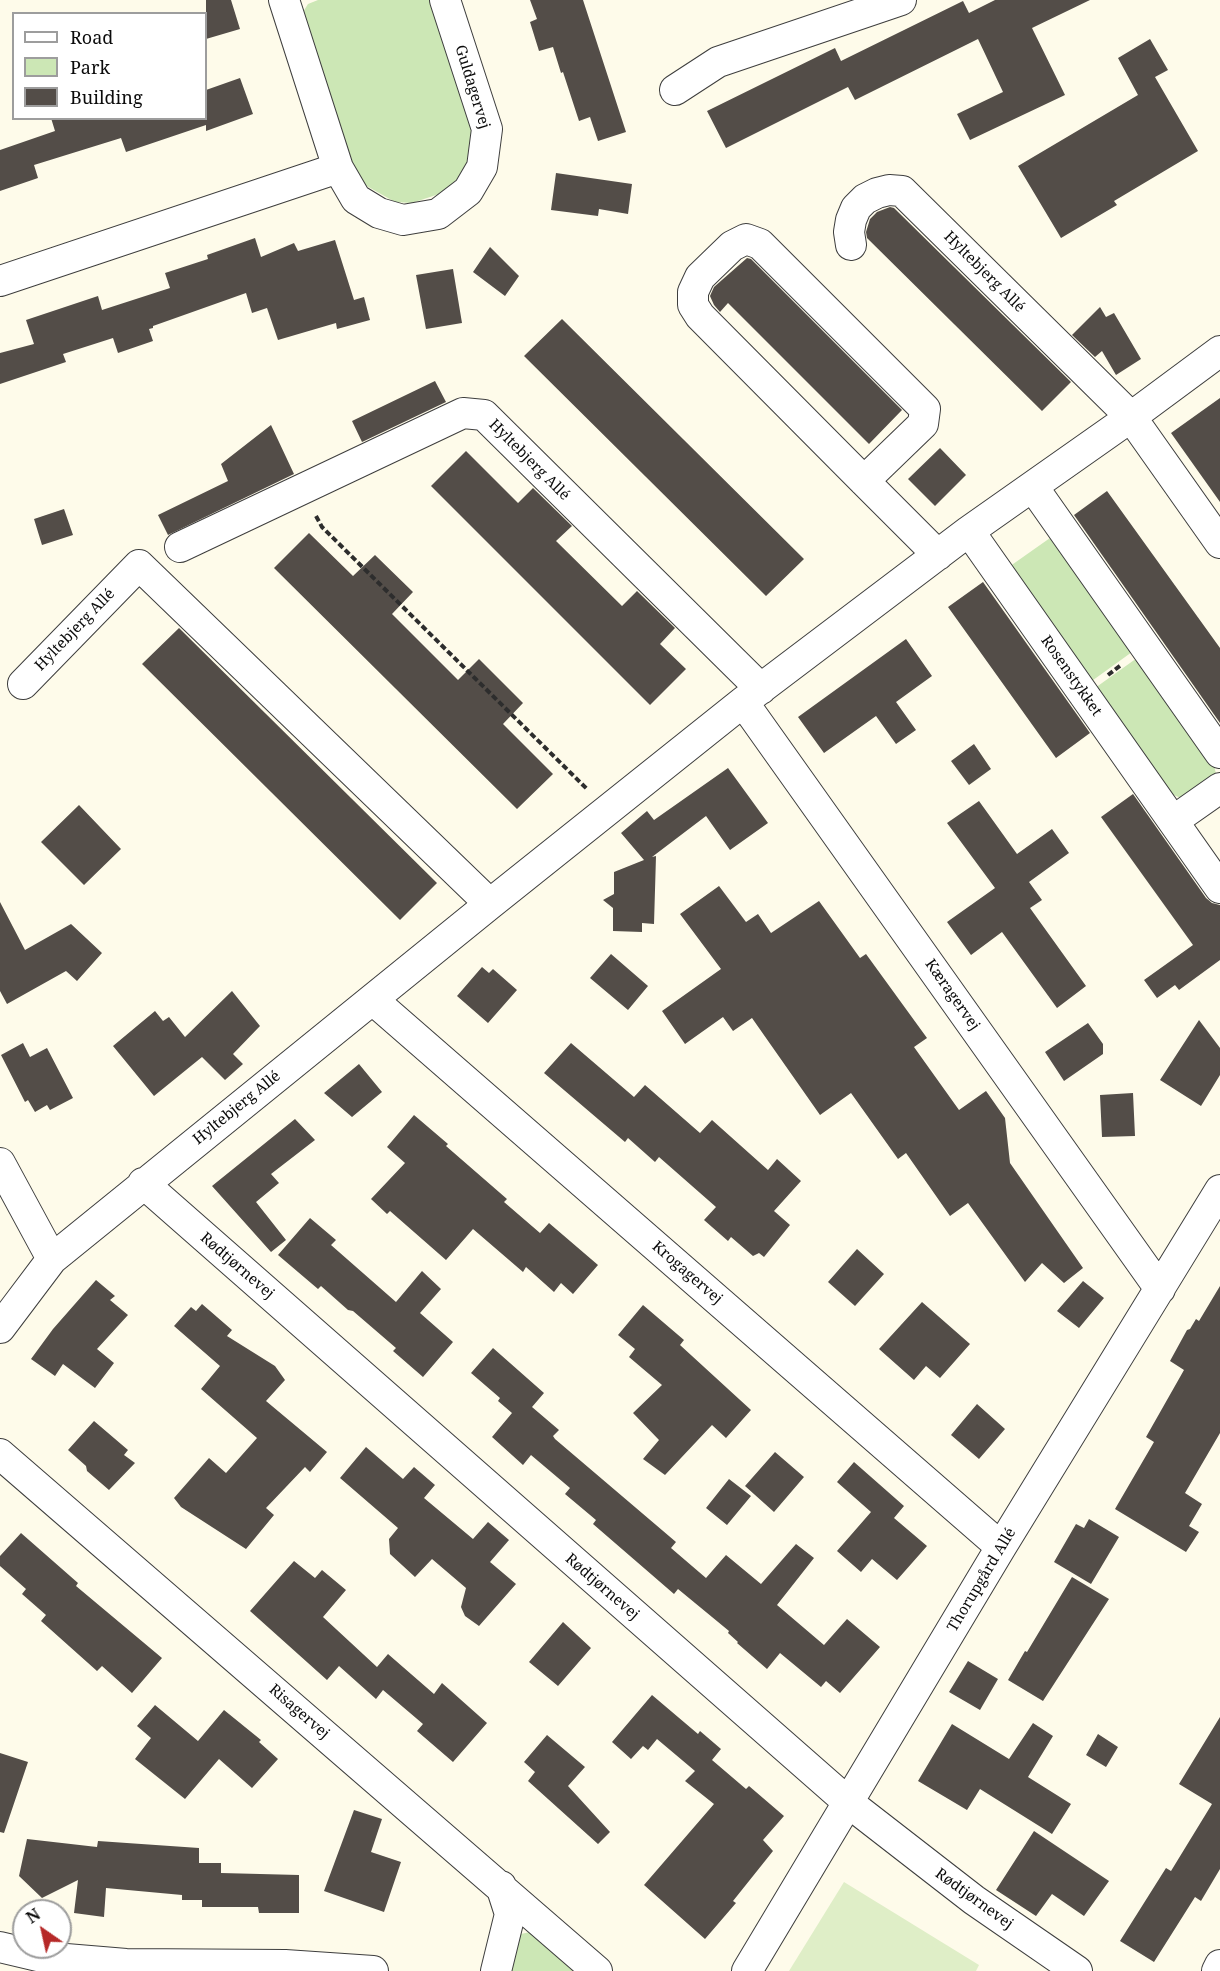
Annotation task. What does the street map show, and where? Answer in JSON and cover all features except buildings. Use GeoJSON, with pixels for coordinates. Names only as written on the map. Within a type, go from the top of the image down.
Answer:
{"type":"FeatureCollection","features":[{"type":"Feature","properties":{"kind":"street","name":"Guldagervej"},"geometry":{"type":"LineString","coordinates":[[286,1],[338,168],[356,199],[379,213],[403,220],[438,214],[468,191],[482,166],[487,129],[445,0]]}},
{"type":"Feature","properties":{"kind":"street"},"geometry":{"type":"LineString","coordinates":[[675,90],[718,62],[901,0]]}},
{"type":"Feature","properties":{"kind":"street"},"geometry":{"type":"LineString","coordinates":[[0,281],[338,168]]}},
{"type":"Feature","properties":{"kind":"street","name":"Hyltebjerg Allé"},"geometry":{"type":"LineString","coordinates":[[851,245],[849,232],[856,208],[865,199],[883,191],[902,191],[1131,417]]}},
{"type":"Feature","properties":{"kind":"street"},"geometry":{"type":"LineString","coordinates":[[864,481],[923,424],[925,409],[760,244],[746,239],[732,246],[700,277],[693,292],[693,305],[700,316],[864,481],[938,555]]}},
{"type":"Feature","properties":{"kind":"street","name":"Hyltebjerg Allé"},"geometry":{"type":"LineString","coordinates":[[0,1328],[52,1259],[490,904],[752,695],[969,531],[1220,351]]}},
{"type":"Feature","properties":{"kind":"street","name":"Hyltebjerg Allé"},"geometry":{"type":"LineString","coordinates":[[180,547],[462,413],[484,415],[752,695]]}},
{"type":"Feature","properties":{"kind":"street"},"geometry":{"type":"LineString","coordinates":[[1131,417],[1220,543]]}},
{"type":"Feature","properties":{"kind":"street"},"geometry":{"type":"LineString","coordinates":[[1033,487],[1220,753]]}},
{"type":"Feature","properties":{"kind":"street","name":"Rosenstykket"},"geometry":{"type":"LineString","coordinates":[[969,531],[1220,888]]}},
{"type":"Feature","properties":{"kind":"street","name":"Hyltebjerg Allé"},"geometry":{"type":"LineString","coordinates":[[23,684],[139,565],[490,904]]}},
{"type":"Feature","properties":{"kind":"street","name":"Kæragervej"},"geometry":{"type":"LineString","coordinates":[[752,695],[1160,1289]]}},
{"type":"Feature","properties":{"kind":"street"},"geometry":{"type":"LineString","coordinates":[[1173,821],[1220,788]]}},
{"type":"Feature","properties":{"kind":"street","name":"Krogagervej"},"geometry":{"type":"LineString","coordinates":[[373,1000],[1001,1547]]}},
{"type":"Feature","properties":{"kind":"street"},"geometry":{"type":"LineString","coordinates":[[0,1163],[52,1259]]}},
{"type":"Feature","properties":{"kind":"street","name":"Rødtjørnevej"},"geometry":{"type":"LineString","coordinates":[[142,1184],[849,1803],[974,1900],[1077,1971]]}},
{"type":"Feature","properties":{"kind":"street","name":"Thorupgård Allé"},"geometry":{"type":"LineString","coordinates":[[747,1971],[1001,1547],[1220,1190]]}},
{"type":"Feature","properties":{"kind":"street","name":"Risagervej"},"geometry":{"type":"LineString","coordinates":[[0,1454],[597,1971]]}},
{"type":"Feature","properties":{"kind":"street"},"geometry":{"type":"LineString","coordinates":[[496,1971],[510,1914],[501,1886]]}},
{"type":"Feature","properties":{"kind":"street"},"geometry":{"type":"LineString","coordinates":[[0,1947],[42,1957],[126,1964],[285,1965],[373,1971]]}},
{"type":"Feature","properties":{"kind":"street"},"geometry":{"type":"LineString","coordinates":[[1216,1971],[1220,1965]]}},
{"type":"Feature","properties":{"kind":"path"},"geometry":{"type":"LineString","coordinates":[[301,490],[322,526],[608,810]]}},
{"type":"Feature","properties":{"kind":"path"},"geometry":{"type":"LineString","coordinates":[[1083,693],[1146,648]]}},
{"type":"Feature","properties":{"kind":"green space"},"geometry":{"type":"Polygon","coordinates":[[[318,0],[430,0],[471,124],[473,143],[469,159],[462,173],[451,186],[439,194],[412,203],[395,202],[365,185],[353,169],[303,12],[308,4],[318,0]]]}},
{"type":"Feature","properties":{"kind":"green space"},"geometry":{"type":"Polygon","coordinates":[[[1050,538],[1132,652],[1089,683],[1006,569],[1050,538]]]}},
{"type":"Feature","properties":{"kind":"green space"},"geometry":{"type":"Polygon","coordinates":[[[1137,658],[1214,765],[1216,774],[1213,781],[1181,798],[1171,794],[1095,688],[1137,658]]]}},
{"type":"Feature","properties":{"kind":"green space"},"geometry":{"type":"Polygon","coordinates":[[[844,1882],[979,1965],[976,1971],[789,1971],[844,1882]]]}},
{"type":"Feature","properties":{"kind":"green space"},"geometry":{"type":"Polygon","coordinates":[[[530,1932],[579,1971],[510,1971],[518,1938],[521,1934],[530,1932]]]}}]}
